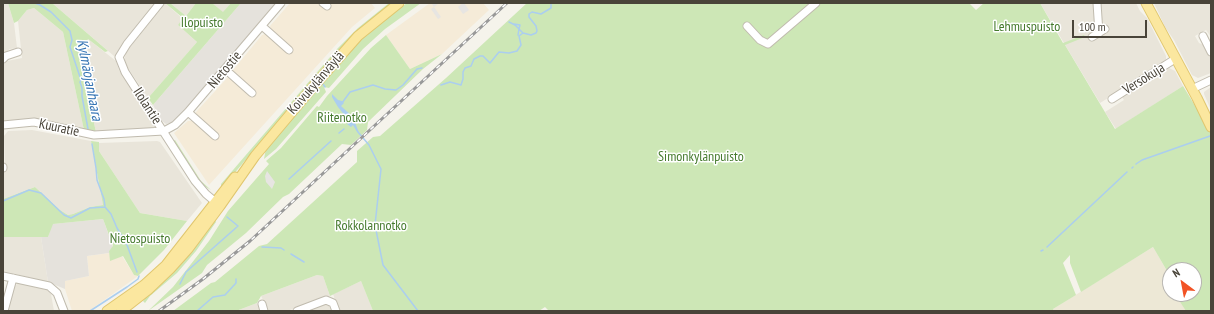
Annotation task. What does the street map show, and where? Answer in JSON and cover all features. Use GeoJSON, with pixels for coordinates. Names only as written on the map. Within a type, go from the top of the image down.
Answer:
{"type":"FeatureCollection","features":[{"type":"Feature","properties":{"kind":"main road"},"geometry":{"type":"LineString","coordinates":[[1146,3],[1211,128]]}},
{"type":"Feature","properties":{"kind":"main road","name":"Koivukylänväylä"},"geometry":{"type":"LineString","coordinates":[[107,311],[144,285],[166,265],[238,181],[245,168],[266,142],[349,45],[367,28],[398,4]]}},
{"type":"Feature","properties":{"kind":"main road","name":"Koivukylänväylä"},"geometry":{"type":"LineString","coordinates":[[121,311],[148,290],[170,269],[188,249],[218,204]]}},
{"type":"Feature","properties":{"kind":"street","name":"Nietostie"},"geometry":{"type":"LineString","coordinates":[[164,131],[175,125],[188,112],[281,3]]}},
{"type":"Feature","properties":{"kind":"street"},"geometry":{"type":"LineString","coordinates":[[747,26],[760,40],[768,44],[816,3]]}},
{"type":"Feature","properties":{"kind":"street"},"geometry":{"type":"LineString","coordinates":[[1092,37],[1102,31],[1097,3]]}},
{"type":"Feature","properties":{"kind":"street","name":"Ilolantie"},"geometry":{"type":"LineString","coordinates":[[159,4],[127,44],[120,57],[125,72],[201,189],[218,204]]}},
{"type":"Feature","properties":{"kind":"street"},"geometry":{"type":"LineString","coordinates":[[262,26],[289,50]]}},
{"type":"Feature","properties":{"kind":"street"},"geometry":{"type":"LineString","coordinates":[[1203,36],[1211,52]]}},
{"type":"Feature","properties":{"kind":"street"},"geometry":{"type":"LineString","coordinates":[[3,59],[6,56],[18,52]]}},
{"type":"Feature","properties":{"kind":"street","name":"Versokuja"},"geometry":{"type":"LineString","coordinates":[[1112,100],[1175,59]]}},
{"type":"Feature","properties":{"kind":"street"},"geometry":{"type":"LineString","coordinates":[[225,69],[252,93]]}},
{"type":"Feature","properties":{"kind":"street"},"geometry":{"type":"LineString","coordinates":[[1192,89],[1211,80]]}},
{"type":"Feature","properties":{"kind":"street"},"geometry":{"type":"LineString","coordinates":[[188,112],[215,136]]}},
{"type":"Feature","properties":{"kind":"street","name":"Kuuratie"},"geometry":{"type":"LineString","coordinates":[[3,125],[34,122],[94,135],[164,131]]}},
{"type":"Feature","properties":{"kind":"street"},"geometry":{"type":"LineString","coordinates":[[3,276],[48,286],[56,291],[64,311]]}},
{"type":"Feature","properties":{"kind":"street"},"geometry":{"type":"LineString","coordinates":[[4,311],[12,278]]}},
{"type":"Feature","properties":{"kind":"street"},"geometry":{"type":"LineString","coordinates":[[297,311],[326,300],[333,303],[336,311]]}},
{"type":"Feature","properties":{"kind":"shaded area"},"geometry":{"type":"Polygon","coordinates":[[[3,3],[8,3],[14,23],[17,48],[10,49],[3,54],[3,3]]]}},
{"type":"Feature","properties":{"kind":"shaded area"},"geometry":{"type":"Polygon","coordinates":[[[52,3],[156,3],[126,39],[116,56],[114,56],[52,3]]]}},
{"type":"Feature","properties":{"kind":"shaded area"},"geometry":{"type":"Polygon","coordinates":[[[165,3],[183,19],[178,25],[197,42],[148,98],[128,68],[125,62],[125,57],[126,52],[165,3]]]}},
{"type":"Feature","properties":{"kind":"shaded area"},"geometry":{"type":"Polygon","coordinates":[[[170,3],[196,3],[186,16],[170,3]]]}},
{"type":"Feature","properties":{"kind":"shaded area"},"geometry":{"type":"Polygon","coordinates":[[[212,3],[231,3],[223,13],[212,3]]]}},
{"type":"Feature","properties":{"kind":"shaded area"},"geometry":{"type":"Polygon","coordinates":[[[241,3],[277,3],[181,115],[173,122],[166,124],[162,121],[153,105],[241,3]]]}},
{"type":"Feature","properties":{"kind":"shaded area"},"geometry":{"type":"Polygon","coordinates":[[[290,3],[319,3],[326,9],[328,3],[371,3],[375,8],[352,27],[209,185],[174,133],[188,121],[192,121],[214,139],[195,114],[196,112],[228,77],[252,96],[255,91],[234,73],[233,70],[262,35],[265,34],[268,36],[272,31],[270,26],[290,3]]]}},
{"type":"Feature","properties":{"kind":"shaded area"},"geometry":{"type":"Polygon","coordinates":[[[430,3],[483,3],[489,10],[442,54],[410,69],[386,35],[430,3]]]}},
{"type":"Feature","properties":{"kind":"shaded area"},"geometry":{"type":"Polygon","coordinates":[[[439,3],[434,7],[432,4],[439,3]]]}},
{"type":"Feature","properties":{"kind":"shaded area"},"geometry":{"type":"Polygon","coordinates":[[[463,3],[469,10],[463,14],[458,7],[463,3]]]}},
{"type":"Feature","properties":{"kind":"shaded area"},"geometry":{"type":"Polygon","coordinates":[[[1040,3],[1093,3],[1096,29],[1095,32],[1088,36],[1090,40],[1108,30],[1107,27],[1101,29],[1099,3],[1136,3],[1140,11],[1147,18],[1166,56],[1166,60],[1163,64],[1100,103],[1040,3]]]}},
{"type":"Feature","properties":{"kind":"shaded area"},"geometry":{"type":"Polygon","coordinates":[[[1154,3],[1211,3],[1211,37],[1206,30],[1195,36],[1199,43],[1204,45],[1211,58],[1211,73],[1198,78],[1192,75],[1174,40],[1165,27],[1154,3]]]}},
{"type":"Feature","properties":{"kind":"shaded area"},"geometry":{"type":"Polygon","coordinates":[[[434,7],[441,17],[438,19],[431,9],[434,7]]]}},
{"type":"Feature","properties":{"kind":"shaded area"},"geometry":{"type":"Polygon","coordinates":[[[34,8],[63,32],[84,130],[3,121],[3,64],[7,61],[22,58],[18,21],[27,10],[34,8]]]}},
{"type":"Feature","properties":{"kind":"shaded area"},"geometry":{"type":"Polygon","coordinates":[[[88,39],[116,61],[119,70],[155,126],[153,130],[96,132],[81,67],[83,51],[88,39]]]}},
{"type":"Feature","properties":{"kind":"shaded area"},"geometry":{"type":"Polygon","coordinates":[[[1169,68],[1175,71],[1183,86],[1116,129],[1105,112],[1124,100],[1122,97],[1169,68]]]}},
{"type":"Feature","properties":{"kind":"shaded area"},"geometry":{"type":"Polygon","coordinates":[[[1211,87],[1211,110],[1204,92],[1211,87]]]}},
{"type":"Feature","properties":{"kind":"shaded area"},"geometry":{"type":"Polygon","coordinates":[[[32,130],[91,141],[103,205],[90,207],[68,215],[60,210],[35,187],[3,199],[3,171],[5,171],[4,136],[8,131],[32,130]]]}},
{"type":"Feature","properties":{"kind":"shaded area"},"geometry":{"type":"Polygon","coordinates":[[[160,142],[202,203],[187,221],[140,213],[99,151],[99,143],[160,142]]]}},
{"type":"Feature","properties":{"kind":"shaded area"},"geometry":{"type":"Polygon","coordinates":[[[267,171],[275,182],[272,189],[266,182],[265,176],[267,171]]]}},
{"type":"Feature","properties":{"kind":"shaded area"},"geometry":{"type":"Polygon","coordinates":[[[103,219],[113,247],[109,253],[87,256],[89,276],[65,281],[65,289],[48,282],[41,237],[48,237],[52,224],[103,219]]]}},
{"type":"Feature","properties":{"kind":"shaded area"},"geometry":{"type":"Polygon","coordinates":[[[3,237],[41,237],[48,282],[3,271],[3,237]]]}},
{"type":"Feature","properties":{"kind":"shaded area"},"geometry":{"type":"Polygon","coordinates":[[[1153,247],[1162,262],[1162,302],[1185,302],[1190,311],[1054,311],[1053,309],[1153,247]]]}},
{"type":"Feature","properties":{"kind":"shaded area"},"geometry":{"type":"Polygon","coordinates":[[[109,253],[111,260],[122,256],[134,275],[138,276],[89,311],[72,311],[64,281],[89,276],[87,256],[109,253]]]}},
{"type":"Feature","properties":{"kind":"shaded area"},"geometry":{"type":"Polygon","coordinates":[[[317,275],[323,276],[330,296],[287,311],[269,311],[261,296],[317,275]]]}},
{"type":"Feature","properties":{"kind":"shaded area"},"geometry":{"type":"Polygon","coordinates":[[[361,281],[373,311],[339,311],[333,294],[361,281]]]}},
{"type":"Feature","properties":{"kind":"shaded area"},"geometry":{"type":"Polygon","coordinates":[[[18,283],[47,290],[51,294],[54,311],[7,311],[14,287],[18,283]]]}},
{"type":"Feature","properties":{"kind":"shaded area"},"geometry":{"type":"Polygon","coordinates":[[[257,303],[260,311],[236,311],[257,303]]]}},
{"type":"Feature","properties":{"kind":"shaded area"},"geometry":{"type":"Polygon","coordinates":[[[323,304],[329,306],[333,311],[305,311],[323,304]]]}},
{"type":"Feature","properties":{"kind":"green space"},"geometry":{"type":"Polygon","coordinates":[[[8,3],[52,3],[108,51],[105,52],[88,39],[83,51],[81,67],[96,132],[84,130],[63,32],[34,8],[27,10],[18,21],[14,23],[8,3]]]}},
{"type":"Feature","properties":{"kind":"green space","name":"Ilopuisto"},"geometry":{"type":"Polygon","coordinates":[[[165,3],[170,3],[186,16],[196,3],[212,3],[223,12],[231,3],[241,3],[153,105],[148,98],[197,42],[178,25],[183,18],[165,3]]]}},
{"type":"Feature","properties":{"kind":"green space"},"geometry":{"type":"Polygon","coordinates":[[[389,3],[394,3],[260,143],[221,189],[221,184],[337,49],[358,28],[389,3]]]}},
{"type":"Feature","properties":{"kind":"green space"},"geometry":{"type":"Polygon","coordinates":[[[407,3],[421,3],[385,29],[363,49],[329,88],[324,87],[326,92],[276,149],[264,159],[266,148],[361,37],[407,3]]]}},
{"type":"Feature","properties":{"kind":"green space","name":"Simonkylänpuisto"},"geometry":{"type":"Polygon","coordinates":[[[527,3],[969,3],[976,10],[984,3],[1040,3],[1063,43],[1084,35],[1085,37],[1065,45],[1115,129],[1183,86],[1211,132],[1211,311],[1186,311],[1180,302],[1202,302],[1202,262],[1162,262],[1153,247],[1081,292],[1070,263],[1070,255],[1063,263],[1076,295],[1053,309],[1054,311],[549,311],[545,307],[539,311],[373,311],[361,281],[330,296],[323,276],[317,275],[261,296],[257,303],[236,311],[173,311],[211,283],[215,282],[259,246],[267,244],[357,162],[357,151],[373,137],[380,136],[446,78],[527,3]]]}},
{"type":"Feature","properties":{"kind":"green space","name":"Riitenotko"},"geometry":{"type":"Polygon","coordinates":[[[386,35],[410,69],[442,54],[423,69],[368,122],[367,130],[351,145],[342,144],[289,194],[283,197],[246,233],[207,265],[202,273],[148,311],[173,287],[209,241],[228,211],[269,164],[266,161],[281,148],[316,107],[319,107],[327,96],[371,48],[386,35]]]}},
{"type":"Feature","properties":{"kind":"green space"},"geometry":{"type":"Polygon","coordinates":[[[175,140],[201,181],[211,190],[201,184],[173,141],[175,140]]]}},
{"type":"Feature","properties":{"kind":"green space","name":"Nietospuisto"},"geometry":{"type":"Polygon","coordinates":[[[91,141],[99,142],[99,151],[140,213],[187,221],[164,250],[138,276],[134,275],[123,256],[110,261],[109,251],[113,246],[103,219],[53,224],[48,237],[3,237],[3,199],[35,187],[60,210],[68,215],[90,207],[103,205],[91,141]]]}},
{"type":"Feature","properties":{"kind":"green space"},"geometry":{"type":"Polygon","coordinates":[[[214,218],[216,222],[196,251],[177,273],[150,296],[145,303],[143,301],[146,297],[214,218]]]}},
{"type":"Feature","properties":{"kind":"water"},"geometry":{"type":"Polygon","coordinates":[[[332,94],[344,103],[341,106],[353,117],[359,133],[353,125],[351,127],[347,124],[350,122],[338,107],[332,97],[332,94]]]}},
{"type":"Feature","properties":{"kind":"waterway","name":"Kylmäojanhaara"},"geometry":{"type":"LineString","coordinates":[[35,3],[51,12],[70,31],[72,40],[70,47],[81,80],[80,82],[88,129]]}},
{"type":"Feature","properties":{"kind":"waterway"},"geometry":{"type":"LineString","coordinates":[[441,85],[450,82],[461,85],[465,68],[471,66],[474,59],[480,56],[483,56],[490,63],[499,52],[509,53],[517,51],[521,45],[519,36],[523,33],[531,35],[537,31],[536,26],[529,17],[529,14],[532,12],[541,14],[551,8],[551,3]]}},
{"type":"Feature","properties":{"kind":"waterway"},"geometry":{"type":"LineString","coordinates":[[509,22],[519,29],[518,35]]}},
{"type":"Feature","properties":{"kind":"waterway"},"geometry":{"type":"LineString","coordinates":[[514,24],[520,25],[519,29],[523,33]]}},
{"type":"Feature","properties":{"kind":"waterway"},"geometry":{"type":"LineString","coordinates":[[342,103],[350,92],[373,85],[385,89],[396,90],[403,85],[417,69],[422,68]]}},
{"type":"Feature","properties":{"kind":"waterway"},"geometry":{"type":"LineString","coordinates":[[339,133],[344,129]]}},
{"type":"Feature","properties":{"kind":"waterway"},"geometry":{"type":"LineString","coordinates":[[358,132],[369,145],[381,169],[375,225],[383,265],[418,311]]}},
{"type":"Feature","properties":{"kind":"waterway"},"geometry":{"type":"LineString","coordinates":[[1136,164],[1142,160],[1210,136]]}},
{"type":"Feature","properties":{"kind":"waterway"},"geometry":{"type":"LineString","coordinates":[[289,179],[331,141]]}},
{"type":"Feature","properties":{"kind":"waterway","name":"Kylmäojanhaara"},"geometry":{"type":"LineString","coordinates":[[92,144],[97,180],[105,206]]}},
{"type":"Feature","properties":{"kind":"waterway"},"geometry":{"type":"LineString","coordinates":[[1047,247],[1127,172]]}},
{"type":"Feature","properties":{"kind":"waterway"},"geometry":{"type":"LineString","coordinates":[[3,201],[29,190],[41,193],[64,215],[71,218],[90,208],[105,207],[111,214],[127,245],[137,272]]}},
{"type":"Feature","properties":{"kind":"waterway"},"geometry":{"type":"LineString","coordinates":[[180,284],[186,272],[238,226],[227,217]]}},
{"type":"Feature","properties":{"kind":"waterway"},"geometry":{"type":"LineString","coordinates":[[262,247],[281,248],[284,250]]}},
{"type":"Feature","properties":{"kind":"waterway"},"geometry":{"type":"LineString","coordinates":[[291,254],[304,262]]}},
{"type":"Feature","properties":{"kind":"waterway"},"geometry":{"type":"LineString","coordinates":[[90,311],[127,287],[138,279],[139,276]]}},
{"type":"Feature","properties":{"kind":"waterway"},"geometry":{"type":"LineString","coordinates":[[197,311],[213,297],[225,295],[236,283],[236,279]]}},
{"type":"Feature","properties":{"kind":"railway"},"geometry":{"type":"LineString","coordinates":[[159,311],[203,279],[250,241],[507,3]]}},
{"type":"Feature","properties":{"kind":"park label","name":"Lehmuspuisto"},"geometry":{"type":"Point","coordinates":[1027,27]}},
{"type":"Feature","properties":{"kind":"park label","name":"Rokkolannotko"},"geometry":{"type":"Point","coordinates":[371,226]}}]}
